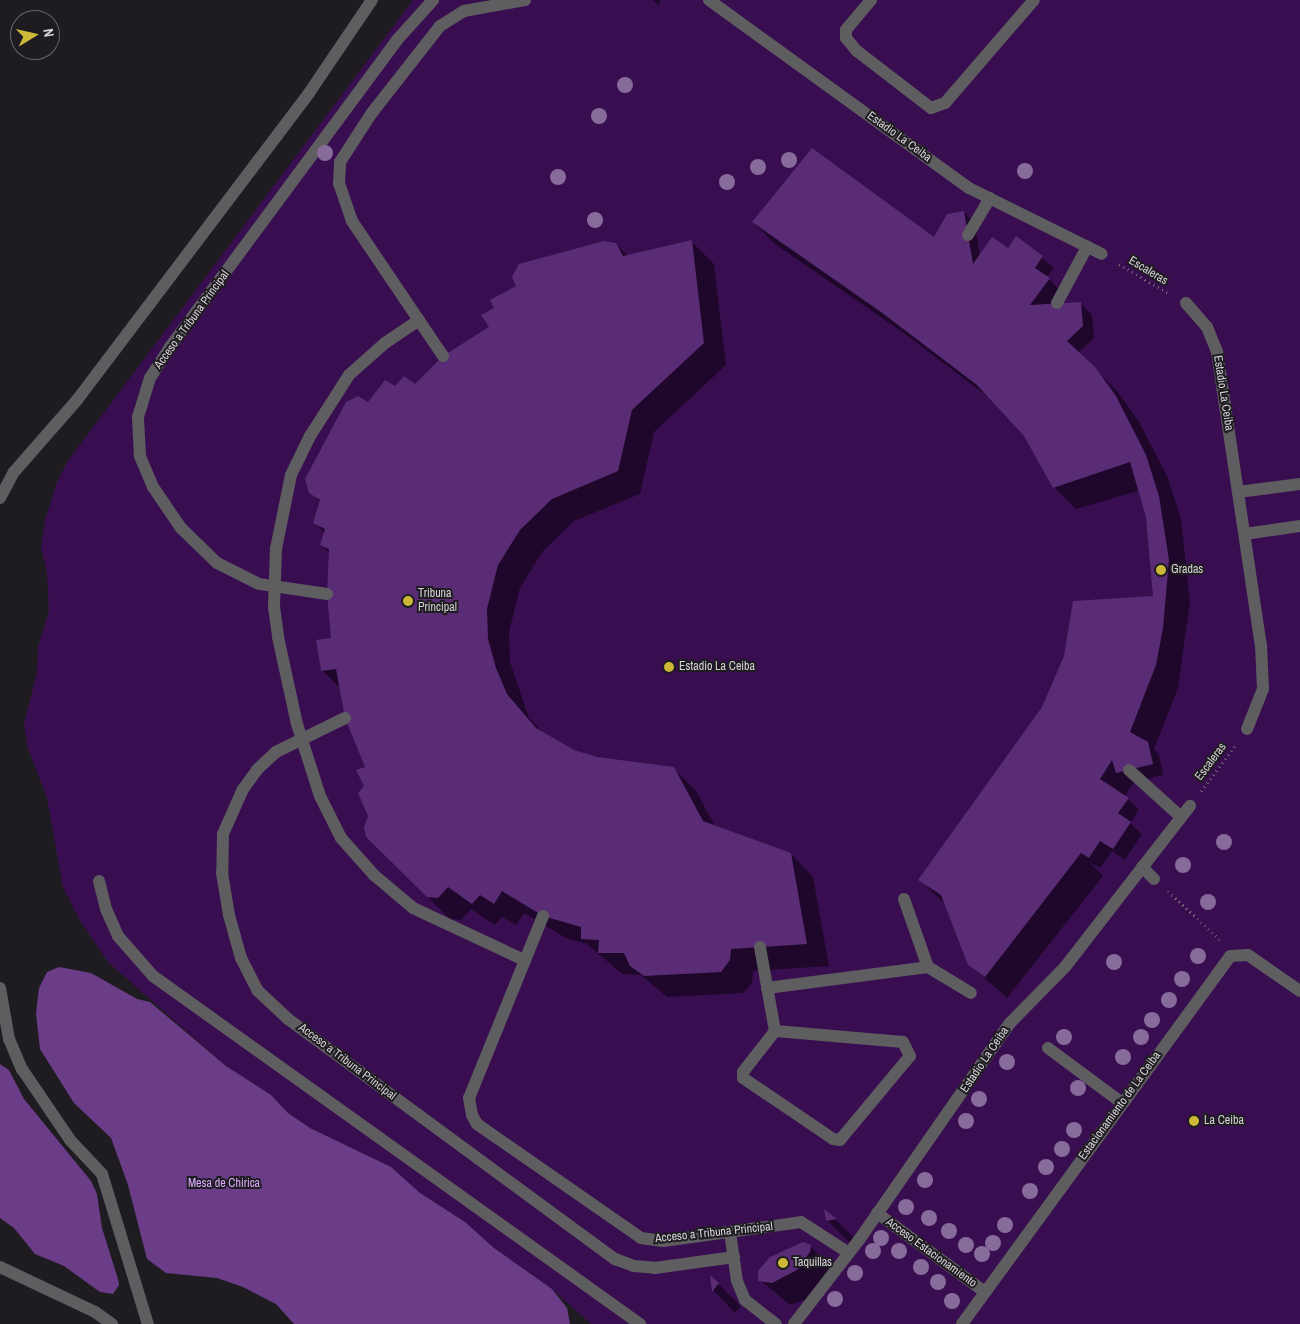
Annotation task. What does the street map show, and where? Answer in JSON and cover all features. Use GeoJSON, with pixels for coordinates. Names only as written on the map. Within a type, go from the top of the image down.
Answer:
{"type":"FeatureCollection","features":[{"type":"Feature","properties":{"kind":"street"},"geometry":{"type":"LineString","coordinates":[[0,498],[14,472],[77,400],[309,93],[372,0]]}},
{"type":"Feature","properties":{"kind":"street","name":"Acceso a Tribuna Principal"},"geometry":{"type":"LineString","coordinates":[[327,594],[274,588],[246,580],[217,563],[167,510],[140,456],[138,417],[143,396],[170,347],[397,40],[433,0]]}},
{"type":"Feature","properties":{"kind":"street"},"geometry":{"type":"LineString","coordinates":[[443,356],[352,221],[339,184],[340,162],[370,114],[440,26],[464,11],[525,0]]}},
{"type":"Feature","properties":{"kind":"street","name":"Estadio La Ceiba"},"geometry":{"type":"LineString","coordinates":[[708,0],[969,188],[1102,254]]}},
{"type":"Feature","properties":{"kind":"street"},"geometry":{"type":"LineString","coordinates":[[868,1],[846,30],[846,38],[857,50],[931,108],[945,103],[1034,0]]}},
{"type":"Feature","properties":{"kind":"street"},"geometry":{"type":"LineString","coordinates":[[968,235],[990,198]]}},
{"type":"Feature","properties":{"kind":"street"},"geometry":{"type":"LineString","coordinates":[[1057,303],[1087,246]]}},
{"type":"Feature","properties":{"kind":"street","name":"Estadio La Ceiba"},"geometry":{"type":"LineString","coordinates":[[1186,303],[1207,327],[1217,352],[1245,534],[1263,665],[1263,689],[1247,729]]}},
{"type":"Feature","properties":{"kind":"street"},"geometry":{"type":"LineString","coordinates":[[419,320],[385,343],[349,375],[310,436],[286,491],[276,549],[274,588],[278,637],[301,739],[331,821],[352,853],[374,875],[413,908],[524,960]]}},
{"type":"Feature","properties":{"kind":"street"},"geometry":{"type":"LineString","coordinates":[[1238,492],[1300,484]]}},
{"type":"Feature","properties":{"kind":"street"},"geometry":{"type":"LineString","coordinates":[[1245,534],[1300,526]]}},
{"type":"Feature","properties":{"kind":"street","name":"Acceso a Tribuna Principal"},"geometry":{"type":"LineString","coordinates":[[345,718],[276,752],[257,770],[242,789],[224,834],[222,873],[234,939],[248,976],[258,991],[288,1019],[615,1259],[634,1266],[655,1268],[734,1257]]}},
{"type":"Feature","properties":{"kind":"street"},"geometry":{"type":"LineString","coordinates":[[1129,770],[1181,817]]}},
{"type":"Feature","properties":{"kind":"street","name":"Estadio La Ceiba"},"geometry":{"type":"LineString","coordinates":[[794,1324],[849,1253],[1010,1023],[1064,967],[1190,806]]}},
{"type":"Feature","properties":{"kind":"street"},"geometry":{"type":"LineString","coordinates":[[1142,867],[1154,879]]}},
{"type":"Feature","properties":{"kind":"street"},"geometry":{"type":"LineString","coordinates":[[99,880],[106,909],[118,936],[153,976],[640,1324]]}},
{"type":"Feature","properties":{"kind":"street"},"geometry":{"type":"LineString","coordinates":[[904,899],[928,967]]}},
{"type":"Feature","properties":{"kind":"street","name":"Acceso a Tribuna Principal"},"geometry":{"type":"LineString","coordinates":[[542,916],[469,1098],[472,1116],[477,1124],[641,1238],[663,1241],[801,1222],[849,1253]]}},
{"type":"Feature","properties":{"kind":"street"},"geometry":{"type":"LineString","coordinates":[[760,947],[774,1031],[743,1072],[743,1078],[833,1139],[840,1140],[910,1056],[903,1042],[774,1031]]}},
{"type":"Feature","properties":{"kind":"street"},"geometry":{"type":"LineString","coordinates":[[1236,954],[1254,958],[1300,991]]}},
{"type":"Feature","properties":{"kind":"street","name":"Estacionamiento de La Ceiba"},"geometry":{"type":"LineString","coordinates":[[962,1324],[1220,967],[1236,954]]}},
{"type":"Feature","properties":{"kind":"street"},"geometry":{"type":"LineString","coordinates":[[767,988],[928,967],[971,993]]}},
{"type":"Feature","properties":{"kind":"street"},"geometry":{"type":"LineString","coordinates":[[0,988],[8,1039],[22,1069],[70,1140],[102,1174],[148,1324]]}},
{"type":"Feature","properties":{"kind":"street"},"geometry":{"type":"LineString","coordinates":[[1048,1048],[1122,1103]]}},
{"type":"Feature","properties":{"kind":"street","name":"Acceso Estacionamiento"},"geometry":{"type":"LineString","coordinates":[[877,1213],[985,1292]]}},
{"type":"Feature","properties":{"kind":"street"},"geometry":{"type":"LineString","coordinates":[[730,1232],[737,1281],[745,1300],[776,1324]]}},
{"type":"Feature","properties":{"kind":"street"},"geometry":{"type":"LineString","coordinates":[[0,1267],[96,1312],[112,1324]]}},
{"type":"Feature","properties":{"kind":"path","name":"Escaleras"},"geometry":{"type":"LineString","coordinates":[[1102,254],[1186,303]]}},
{"type":"Feature","properties":{"kind":"path","name":"Escaleras"},"geometry":{"type":"LineString","coordinates":[[1190,806],[1247,729]]}},
{"type":"Feature","properties":{"kind":"path"},"geometry":{"type":"LineString","coordinates":[[1154,879],[1236,954]]}},
{"type":"Feature","properties":{"kind":"shaded area","name":"Estadio La Ceiba"},"geometry":{"type":"Polygon","coordinates":[[[413,0],[1300,0],[1300,1324],[591,1324],[552,1289],[494,1248],[465,1222],[420,1193],[391,1167],[310,1128],[288,1113],[271,1095],[226,1066],[109,963],[80,921],[63,887],[47,798],[28,748],[24,724],[37,673],[38,647],[49,611],[47,573],[41,547],[45,520],[56,485],[67,462],[413,0]]]}},
{"type":"Feature","properties":{"kind":"green space","name":"Mesa de Chirica"},"geometry":{"type":"Polygon","coordinates":[[[59,967],[91,973],[137,999],[150,1002],[226,1066],[271,1095],[288,1113],[310,1128],[391,1167],[420,1193],[465,1222],[494,1248],[552,1289],[567,1308],[570,1324],[294,1324],[276,1304],[243,1287],[217,1278],[166,1273],[147,1259],[128,1185],[111,1138],[74,1103],[40,1049],[36,1013],[39,988],[47,972],[59,967]]]}},
{"type":"Feature","properties":{"kind":"green space"},"geometry":{"type":"Polygon","coordinates":[[[0,1064],[9,1070],[24,1099],[91,1181],[97,1194],[102,1228],[118,1279],[119,1285],[113,1294],[100,1292],[64,1266],[35,1254],[14,1228],[0,1218],[0,1064]]]}},
{"type":"Feature","properties":{"kind":"building","name":"Gradas"},"geometry":{"type":"Polygon","coordinates":[[[812,148],[934,237],[947,214],[964,211],[973,264],[992,237],[1008,248],[1016,236],[1043,256],[1035,268],[1050,278],[1030,305],[1081,302],[1083,326],[1067,341],[1095,367],[1116,396],[1146,455],[1159,496],[1169,560],[1163,628],[1156,665],[1130,732],[1148,742],[1153,764],[1116,773],[1112,760],[1100,779],[1129,798],[1118,813],[1131,822],[1113,849],[1100,841],[1089,858],[1081,853],[985,977],[968,965],[941,895],[918,880],[1042,707],[1064,656],[1073,601],[1153,596],[1146,517],[1130,462],[1053,488],[1024,436],[977,385],[881,312],[752,222],[812,148]]]}},
{"type":"Feature","properties":{"kind":"building","name":"Tribuna Principal"},"geometry":{"type":"Polygon","coordinates":[[[692,240],[704,343],[632,410],[618,471],[552,499],[520,530],[498,565],[487,609],[488,639],[496,668],[507,694],[536,728],[574,750],[597,757],[674,767],[703,821],[791,853],[807,944],[731,949],[730,960],[721,972],[644,976],[630,966],[624,953],[598,953],[599,940],[581,939],[581,927],[543,916],[502,891],[494,904],[480,895],[472,904],[448,887],[438,898],[427,897],[366,837],[364,827],[368,816],[358,793],[364,786],[356,770],[365,767],[345,718],[336,669],[321,671],[316,640],[331,638],[327,594],[329,549],[320,545],[325,529],[313,523],[320,500],[309,493],[305,479],[346,402],[358,396],[368,402],[385,380],[395,386],[404,376],[415,384],[443,356],[489,327],[481,315],[494,308],[490,300],[516,286],[512,277],[519,264],[604,241],[616,243],[623,256],[692,240]]]}},
{"type":"Feature","properties":{"kind":"building","name":"Taquillas"},"geometry":{"type":"Polygon","coordinates":[[[824,1209],[837,1219],[826,1221],[824,1209]]]}},
{"type":"Feature","properties":{"kind":"building","name":"Taquillas"},"geometry":{"type":"Polygon","coordinates":[[[803,1242],[811,1245],[810,1252],[797,1270],[772,1283],[758,1281],[758,1271],[770,1257],[803,1242]]]}},
{"type":"Feature","properties":{"kind":"building"},"geometry":{"type":"Polygon","coordinates":[[[710,1275],[719,1283],[712,1292],[710,1275]]]}},
{"type":"Feature","properties":{"kind":"place","name":"Gradas"},"geometry":{"type":"Point","coordinates":[1161,570]}},
{"type":"Feature","properties":{"kind":"place","name":"Tribuna Principal"},"geometry":{"type":"Point","coordinates":[408,601]}},
{"type":"Feature","properties":{"kind":"place","name":"Estadio La Ceiba"},"geometry":{"type":"Point","coordinates":[669,667]}},
{"type":"Feature","properties":{"kind":"place","name":"La Ceiba"},"geometry":{"type":"Point","coordinates":[1194,1121]}},
{"type":"Feature","properties":{"kind":"place","name":"Taquillas"},"geometry":{"type":"Point","coordinates":[783,1263]}}]}
